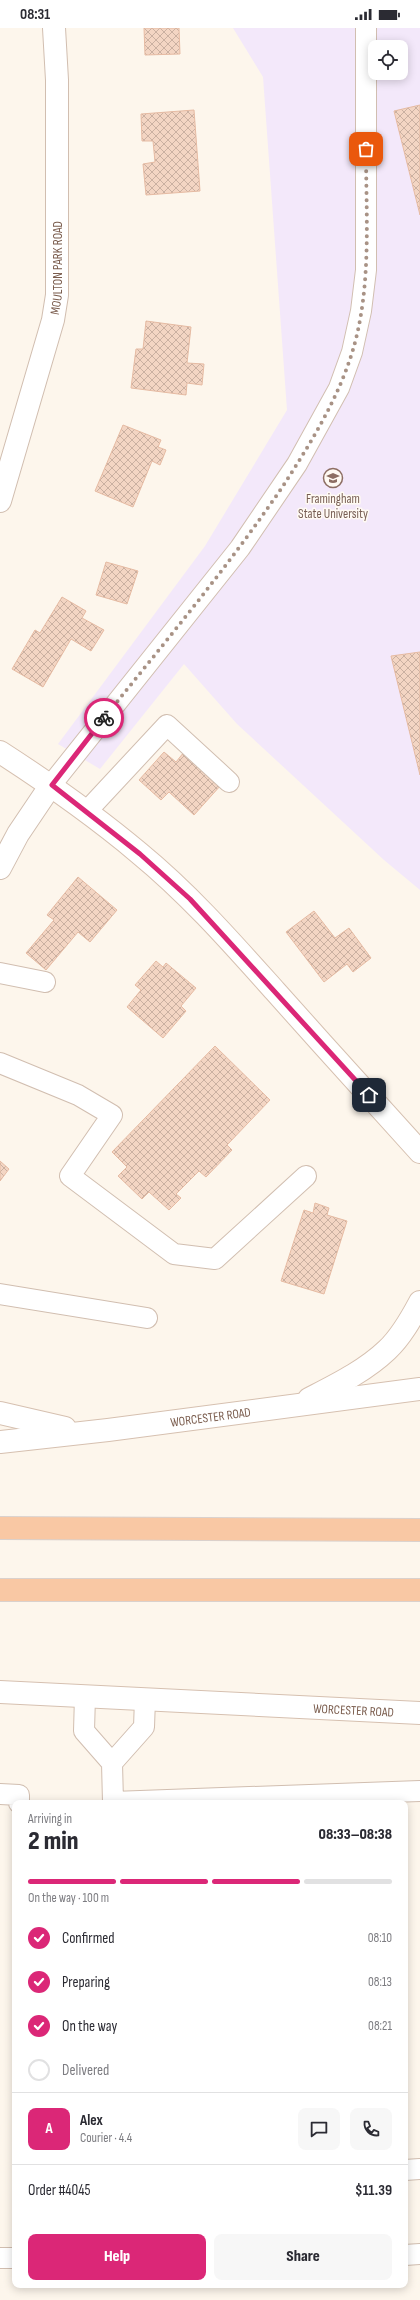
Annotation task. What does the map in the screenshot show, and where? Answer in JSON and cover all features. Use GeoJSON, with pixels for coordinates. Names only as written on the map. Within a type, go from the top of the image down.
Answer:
{"type":"FeatureCollection","features":[{"type":"Feature","properties":{"kind":"highway"},"geometry":{"type":"LineString","coordinates":[[0,1528],[420,1530]]}},
{"type":"Feature","properties":{"kind":"highway"},"geometry":{"type":"LineString","coordinates":[[0,1590],[420,1590]]}},
{"type":"Feature","properties":{"kind":"main road","name":"MOULTON PARK ROAD"},"geometry":{"type":"LineString","coordinates":[[0,501],[53,320],[56,295],[57,80],[54,28]]}},
{"type":"Feature","properties":{"kind":"main road"},"geometry":{"type":"LineString","coordinates":[[0,752],[52,785],[87,812],[140,854],[190,899],[420,1152]]}},
{"type":"Feature","properties":{"kind":"main road"},"geometry":{"type":"LineString","coordinates":[[0,868],[18,834],[52,785]]}},
{"type":"Feature","properties":{"kind":"main road"},"geometry":{"type":"LineString","coordinates":[[296,1406],[338,1384],[387,1350],[406,1327],[420,1302]]}},
{"type":"Feature","properties":{"kind":"main road","name":"WORCESTER ROAD"},"geometry":{"type":"LineString","coordinates":[[0,1442],[414,1392]]}},
{"type":"Feature","properties":{"kind":"main road"},"geometry":{"type":"LineString","coordinates":[[0,1413],[64,1428],[108,1430]]}},
{"type":"Feature","properties":{"kind":"main road","name":"WORCESTER ROAD"},"geometry":{"type":"LineString","coordinates":[[0,1692],[420,1712]]}},
{"type":"Feature","properties":{"kind":"lane"},"geometry":{"type":"LineString","coordinates":[[52,785],[240,548],[297,464],[339,388],[355,338],[361,311],[366,270],[366,28]]}},
{"type":"Feature","properties":{"kind":"lane"},"geometry":{"type":"LineString","coordinates":[[87,812],[167,725],[229,782]]}},
{"type":"Feature","properties":{"kind":"lane"},"geometry":{"type":"LineString","coordinates":[[0,973],[45,982]]}},
{"type":"Feature","properties":{"kind":"lane"},"geometry":{"type":"LineString","coordinates":[[0,1063],[78,1095],[112,1114],[70,1176],[174,1254],[215,1259],[306,1176]]}},
{"type":"Feature","properties":{"kind":"lane"},"geometry":{"type":"LineString","coordinates":[[0,1294],[147,1318]]}},
{"type":"Feature","properties":{"kind":"lane"},"geometry":{"type":"LineString","coordinates":[[85,1696],[84,1731],[112,1763],[113,1800]]}},
{"type":"Feature","properties":{"kind":"lane"},"geometry":{"type":"LineString","coordinates":[[112,1763],[144,1727],[145,1699]]}},
{"type":"Feature","properties":{"kind":"lane"},"geometry":{"type":"LineString","coordinates":[[169,1800],[420,1791]]}},
{"type":"Feature","properties":{"kind":"lane"},"geometry":{"type":"LineString","coordinates":[[0,1794],[19,1795],[19,1800]]}},
{"type":"Feature","properties":{"kind":"lane"},"geometry":{"type":"LineString","coordinates":[[408,2170],[420,2169]]}},
{"type":"Feature","properties":{"kind":"lane"},"geometry":{"type":"LineString","coordinates":[[408,2256],[420,2254]]}},
{"type":"Feature","properties":{"kind":"lane"},"geometry":{"type":"LineString","coordinates":[[0,2258],[12,2258]]}},
{"type":"Feature","properties":{"kind":"shaded area","name":"Framingham State University"},"geometry":{"type":"Polygon","coordinates":[[[233,28],[420,28],[420,890],[384,860],[237,724],[184,664],[100,769],[58,744],[205,546],[287,410],[263,77],[233,28]]]}},
{"type":"Feature","properties":{"kind":"building"},"geometry":{"type":"Polygon","coordinates":[[[144,28],[179,28],[180,54],[145,55],[144,28]]]}},
{"type":"Feature","properties":{"kind":"building"},"geometry":{"type":"Polygon","coordinates":[[[420,105],[420,215],[394,111],[420,105]]]}},
{"type":"Feature","properties":{"kind":"building"},"geometry":{"type":"Polygon","coordinates":[[[194,110],[200,191],[146,195],[143,164],[155,162],[153,141],[142,141],[141,114],[194,110]]]}},
{"type":"Feature","properties":{"kind":"building"},"geometry":{"type":"Polygon","coordinates":[[[146,321],[191,327],[187,363],[204,364],[202,385],[187,383],[186,395],[131,388],[136,349],[143,349],[146,321]]]}},
{"type":"Feature","properties":{"kind":"building"},"geometry":{"type":"Polygon","coordinates":[[[123,425],[161,440],[158,447],[166,450],[160,465],[152,461],[133,507],[95,491],[123,425]]]}},
{"type":"Feature","properties":{"kind":"building"},"geometry":{"type":"Polygon","coordinates":[[[106,562],[138,571],[127,604],[96,595],[106,562]]]}},
{"type":"Feature","properties":{"kind":"building"},"geometry":{"type":"Polygon","coordinates":[[[62,597],[86,611],[82,618],[104,630],[91,651],[71,639],[43,687],[12,669],[35,630],[40,633],[62,597]]]}},
{"type":"Feature","properties":{"kind":"building"},"geometry":{"type":"Polygon","coordinates":[[[420,652],[420,775],[391,656],[420,652]]]}},
{"type":"Feature","properties":{"kind":"building"},"geometry":{"type":"Polygon","coordinates":[[[164,752],[176,762],[184,752],[221,785],[194,815],[169,792],[161,800],[139,780],[164,752]]]}},
{"type":"Feature","properties":{"kind":"building"},"geometry":{"type":"Polygon","coordinates":[[[78,877],[117,910],[90,942],[78,932],[46,970],[26,953],[54,920],[47,915],[78,877]]]}},
{"type":"Feature","properties":{"kind":"building"},"geometry":{"type":"Polygon","coordinates":[[[314,911],[335,938],[349,928],[371,958],[353,972],[347,964],[324,982],[286,932],[314,911]]]}},
{"type":"Feature","properties":{"kind":"building"},"geometry":{"type":"Polygon","coordinates":[[[156,961],[163,967],[166,963],[196,988],[181,1006],[186,1011],[163,1038],[127,1007],[141,990],[135,985],[156,961]]]}},
{"type":"Feature","properties":{"kind":"building"},"geometry":{"type":"Polygon","coordinates":[[[215,1046],[270,1100],[227,1145],[232,1150],[206,1177],[199,1171],[176,1194],[181,1198],[169,1210],[149,1192],[142,1199],[118,1176],[127,1167],[112,1152],[215,1046]]]}},
{"type":"Feature","properties":{"kind":"building"},"geometry":{"type":"Polygon","coordinates":[[[0,1161],[9,1169],[0,1181],[0,1161]]]}},
{"type":"Feature","properties":{"kind":"building"},"geometry":{"type":"Polygon","coordinates":[[[315,1203],[329,1208],[327,1215],[347,1221],[324,1294],[281,1281],[304,1210],[313,1213],[315,1203]]]}},
{"type":"Feature","properties":{"kind":"way so far"},"geometry":{"type":"LineString","coordinates":[[104,718],[240,548],[297,464],[319,427],[339,388],[352,352],[361,311],[366,270],[366,149]]}},
{"type":"Feature","properties":{"kind":"place","name":"Framingham State University"},"geometry":{"type":"Point","coordinates":[333,478]}},
{"type":"Feature","properties":{"kind":"route"},"geometry":{"type":"LineString","coordinates":[[104,718],[52,785],[140,854],[190,899],[369,1095]]}}]}
